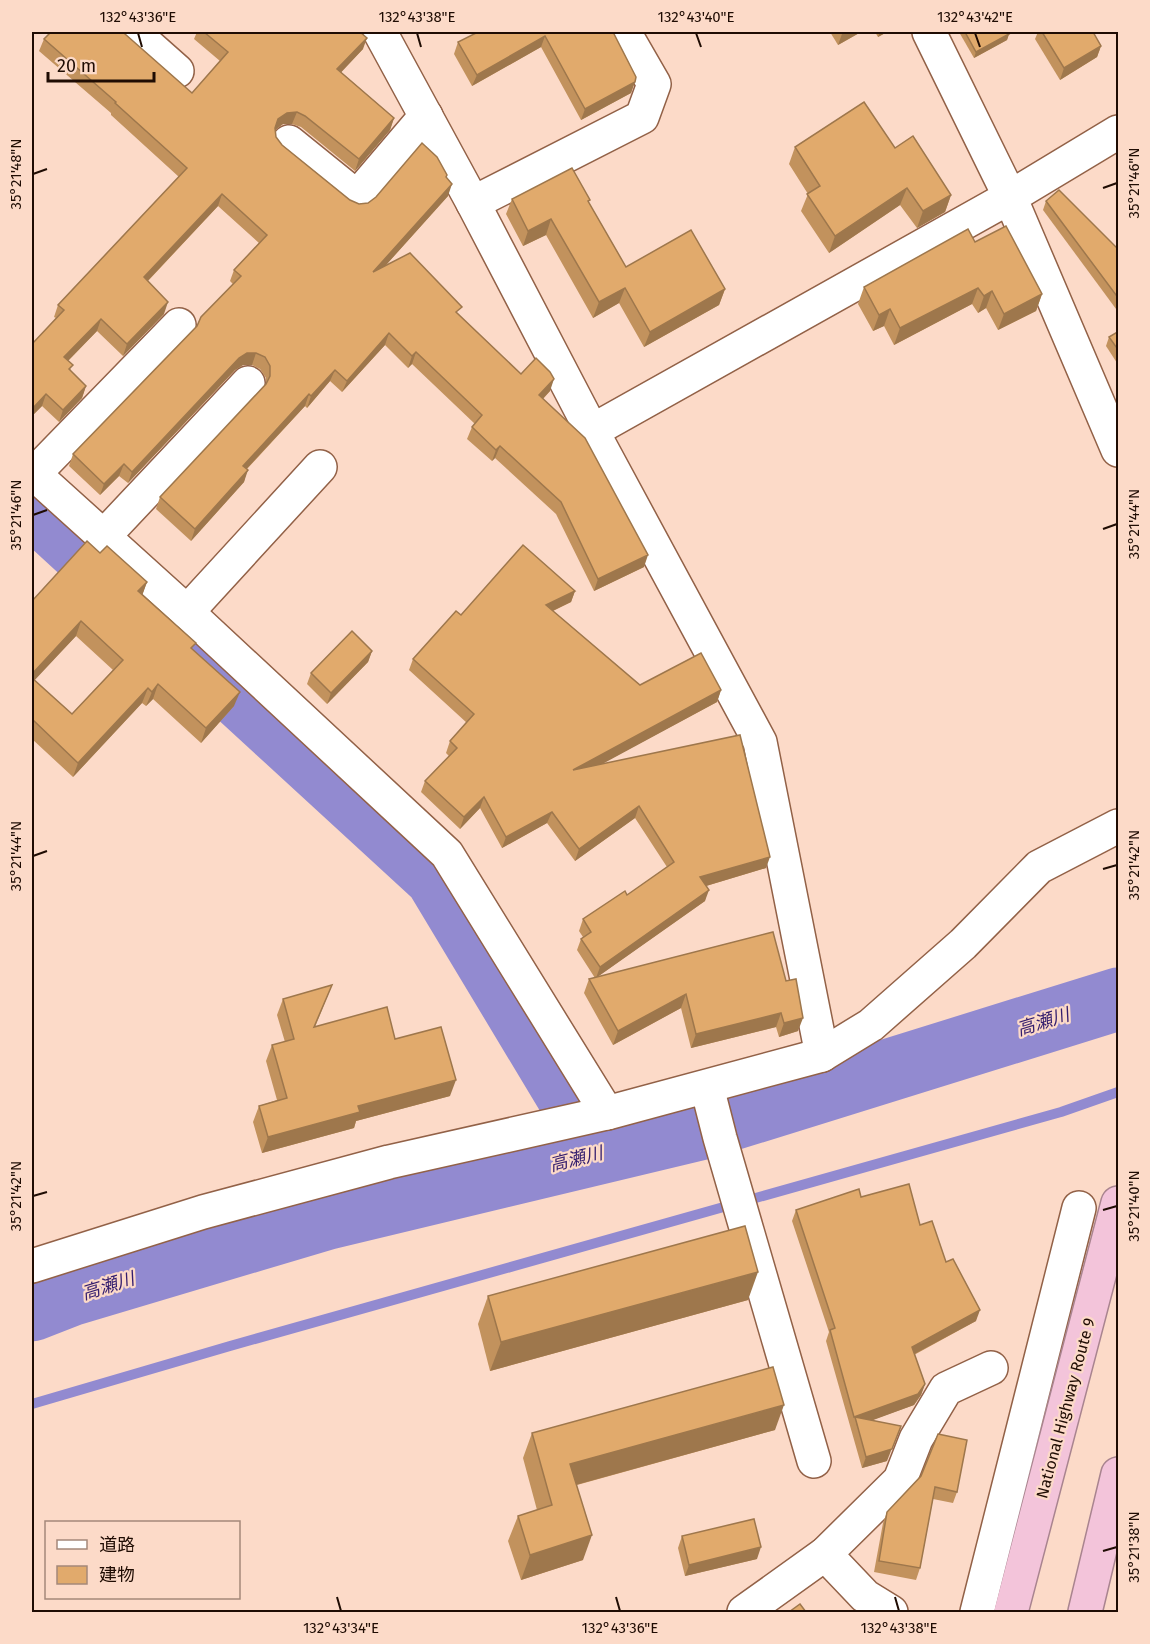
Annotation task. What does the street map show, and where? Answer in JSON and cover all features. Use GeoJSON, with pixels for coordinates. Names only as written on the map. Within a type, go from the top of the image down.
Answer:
{"type":"FeatureCollection","features":[{"type":"Feature","properties":{"kind":"highway","name":"National Highway Route 9"},"geometry":{"type":"LineString","coordinates":[[1011,1612],[1119,1203]]}},
{"type":"Feature","properties":{"kind":"highway"},"geometry":{"type":"LineString","coordinates":[[1085,1612],[1119,1474]]}},
{"type":"Feature","properties":{"kind":"street"},"geometry":{"type":"LineString","coordinates":[[134,32],[177,71]]}},
{"type":"Feature","properties":{"kind":"street"},"geometry":{"type":"LineString","coordinates":[[380,32],[760,742],[822,1055]]}},
{"type":"Feature","properties":{"kind":"street"},"geometry":{"type":"LineString","coordinates":[[473,203],[642,117],[654,84],[624,32]]}},
{"type":"Feature","properties":{"kind":"street"},"geometry":{"type":"LineString","coordinates":[[929,32],[1010,197],[1119,450]]}},
{"type":"Feature","properties":{"kind":"street"},"geometry":{"type":"LineString","coordinates":[[289,142],[357,197],[426,116]]}},
{"type":"Feature","properties":{"kind":"street"},"geometry":{"type":"LineString","coordinates":[[592,431],[1010,197],[1119,132]]}},
{"type":"Feature","properties":{"kind":"street"},"geometry":{"type":"LineString","coordinates":[[179,325],[33,473],[187,612],[447,854],[607,1113]]}},
{"type":"Feature","properties":{"kind":"street"},"geometry":{"type":"LineString","coordinates":[[104,537],[248,382]]}},
{"type":"Feature","properties":{"kind":"street"},"geometry":{"type":"LineString","coordinates":[[187,612],[320,467]]}},
{"type":"Feature","properties":{"kind":"street"},"geometry":{"type":"LineString","coordinates":[[32,1266],[203,1212],[365,1168],[607,1113],[822,1055],[871,1025],[963,944],[1039,867],[1119,826]]}},
{"type":"Feature","properties":{"kind":"street"},"geometry":{"type":"LineString","coordinates":[[707,1087],[814,1461]]}},
{"type":"Feature","properties":{"kind":"street"},"geometry":{"type":"LineString","coordinates":[[977,1612],[1079,1208]]}},
{"type":"Feature","properties":{"kind":"street"},"geometry":{"type":"LineString","coordinates":[[1061,1280],[1110,1235]]}},
{"type":"Feature","properties":{"kind":"street"},"geometry":{"type":"LineString","coordinates":[[744,1612],[825,1554],[900,1480],[916,1439],[946,1389],[991,1368]]}},
{"type":"Feature","properties":{"kind":"street"},"geometry":{"type":"LineString","coordinates":[[825,1554],[865,1596],[891,1612]]}},
{"type":"Feature","properties":{"kind":"building"},"geometry":{"type":"Polygon","coordinates":[[[51,32],[123,32],[192,93],[228,52],[204,32],[360,32],[367,38],[337,69],[394,118],[359,159],[297,112],[287,113],[278,119],[275,128],[276,137],[282,145],[350,200],[359,204],[368,203],[376,197],[422,143],[437,157],[446,177],[452,184],[373,272],[410,253],[462,307],[456,312],[521,374],[536,358],[550,372],[554,379],[539,395],[585,438],[648,555],[598,579],[561,502],[500,446],[496,450],[472,427],[482,415],[416,352],[412,356],[389,333],[347,381],[335,370],[311,396],[309,394],[243,466],[248,470],[195,529],[160,497],[266,384],[270,376],[270,366],[265,357],[256,353],[247,353],[239,358],[132,472],[124,464],[104,484],[73,454],[197,326],[201,317],[241,276],[234,270],[267,235],[222,194],[144,277],[168,302],[127,344],[101,319],[64,357],[73,365],[69,369],[86,386],[63,410],[46,394],[32,409],[32,344],[64,310],[58,305],[187,168],[44,39],[51,32]]]}},
{"type":"Feature","properties":{"kind":"building"},"geometry":{"type":"Polygon","coordinates":[[[478,32],[613,32],[636,77],[635,82],[585,109],[545,36],[477,75],[458,42],[478,32]]]}},
{"type":"Feature","properties":{"kind":"building"},"geometry":{"type":"Polygon","coordinates":[[[965,32],[1007,32],[1009,34],[976,52],[965,32]]]}},
{"type":"Feature","properties":{"kind":"building"},"geometry":{"type":"Polygon","coordinates":[[[1042,32],[1093,32],[1101,46],[1064,68],[1042,32]]]}},
{"type":"Feature","properties":{"kind":"building"},"geometry":{"type":"Polygon","coordinates":[[[864,102],[895,148],[913,136],[951,195],[923,211],[907,188],[835,236],[807,194],[820,186],[795,147],[864,102]]]}},
{"type":"Feature","properties":{"kind":"building"},"geometry":{"type":"Polygon","coordinates":[[[572,168],[626,267],[691,230],[725,289],[650,332],[625,288],[599,302],[551,219],[528,231],[512,199],[572,168]]]}},
{"type":"Feature","properties":{"kind":"building"},"geometry":{"type":"Polygon","coordinates":[[[1059,190],[1119,250],[1119,299],[1046,201],[1059,190]]]}},
{"type":"Feature","properties":{"kind":"building"},"geometry":{"type":"Polygon","coordinates":[[[1006,226],[1042,294],[1004,314],[992,291],[984,296],[978,288],[900,328],[890,309],[879,315],[864,287],[968,229],[975,242],[1006,226]]]}},
{"type":"Feature","properties":{"kind":"building"},"geometry":{"type":"Polygon","coordinates":[[[1119,331],[1119,351],[1109,337],[1119,331]]]}},
{"type":"Feature","properties":{"kind":"building"},"geometry":{"type":"Polygon","coordinates":[[[87,541],[100,553],[107,546],[147,582],[138,591],[196,643],[191,648],[240,692],[206,728],[158,684],[152,692],[148,688],[78,763],[32,719],[32,678],[72,714],[123,660],[81,621],[32,674],[32,601],[87,541]]]}},
{"type":"Feature","properties":{"kind":"building"},"geometry":{"type":"Polygon","coordinates":[[[523,545],[575,591],[546,605],[640,685],[701,653],[721,690],[573,770],[740,735],[770,857],[700,877],[709,890],[600,967],[581,939],[591,932],[583,919],[625,891],[627,895],[674,862],[639,806],[579,849],[552,812],[506,837],[484,797],[464,817],[425,781],[457,748],[450,741],[474,714],[413,659],[456,611],[461,615],[523,545]]]}},
{"type":"Feature","properties":{"kind":"building"},"geometry":{"type":"Polygon","coordinates":[[[352,631],[372,651],[331,693],[311,673],[352,631]]]}},
{"type":"Feature","properties":{"kind":"building"},"geometry":{"type":"Polygon","coordinates":[[[773,932],[786,981],[796,979],[803,1018],[784,1023],[781,1013],[696,1034],[686,994],[618,1031],[589,979],[773,932]]]}},
{"type":"Feature","properties":{"kind":"building"},"geometry":{"type":"Polygon","coordinates":[[[332,985],[314,1027],[387,1007],[395,1039],[441,1027],[456,1080],[358,1106],[360,1112],[268,1137],[259,1106],[287,1098],[272,1045],[294,1039],[283,999],[332,985]]]}},
{"type":"Feature","properties":{"kind":"building"},"geometry":{"type":"Polygon","coordinates":[[[909,1184],[920,1225],[932,1221],[946,1262],[953,1259],[980,1310],[912,1347],[925,1384],[918,1394],[854,1417],[830,1330],[835,1328],[796,1210],[859,1189],[861,1197],[909,1184]]]}},
{"type":"Feature","properties":{"kind":"building"},"geometry":{"type":"Polygon","coordinates":[[[745,1226],[758,1272],[501,1342],[488,1296],[745,1226]]]}},
{"type":"Feature","properties":{"kind":"building"},"geometry":{"type":"Polygon","coordinates":[[[773,1367],[784,1405],[570,1464],[592,1535],[530,1555],[518,1516],[552,1505],[532,1433],[773,1367]]]}},
{"type":"Feature","properties":{"kind":"building"},"geometry":{"type":"Polygon","coordinates":[[[855,1417],[901,1426],[892,1449],[866,1457],[855,1417]]]}},
{"type":"Feature","properties":{"kind":"building"},"geometry":{"type":"Polygon","coordinates":[[[938,1434],[967,1440],[957,1492],[935,1487],[920,1568],[879,1561],[887,1512],[921,1476],[938,1434]]]}},
{"type":"Feature","properties":{"kind":"building"},"geometry":{"type":"Polygon","coordinates":[[[754,1519],[761,1547],[689,1565],[682,1536],[754,1519]]]}},
{"type":"Feature","properties":{"kind":"building"},"geometry":{"type":"Polygon","coordinates":[[[800,1604],[806,1612],[789,1612],[800,1604]]]}},
{"type":"Feature","properties":{"kind":"waterway"},"geometry":{"type":"LineString","coordinates":[[32,506],[436,877],[599,1148]]}},
{"type":"Feature","properties":{"kind":"waterway","name":"高瀬川"},"geometry":{"type":"LineString","coordinates":[[32,1310],[73,1294],[328,1218],[703,1128],[1118,999]]}},
{"type":"Feature","properties":{"kind":"waterway"},"geometry":{"type":"LineString","coordinates":[[32,1404],[1061,1112],[1118,1092]]}}]}
